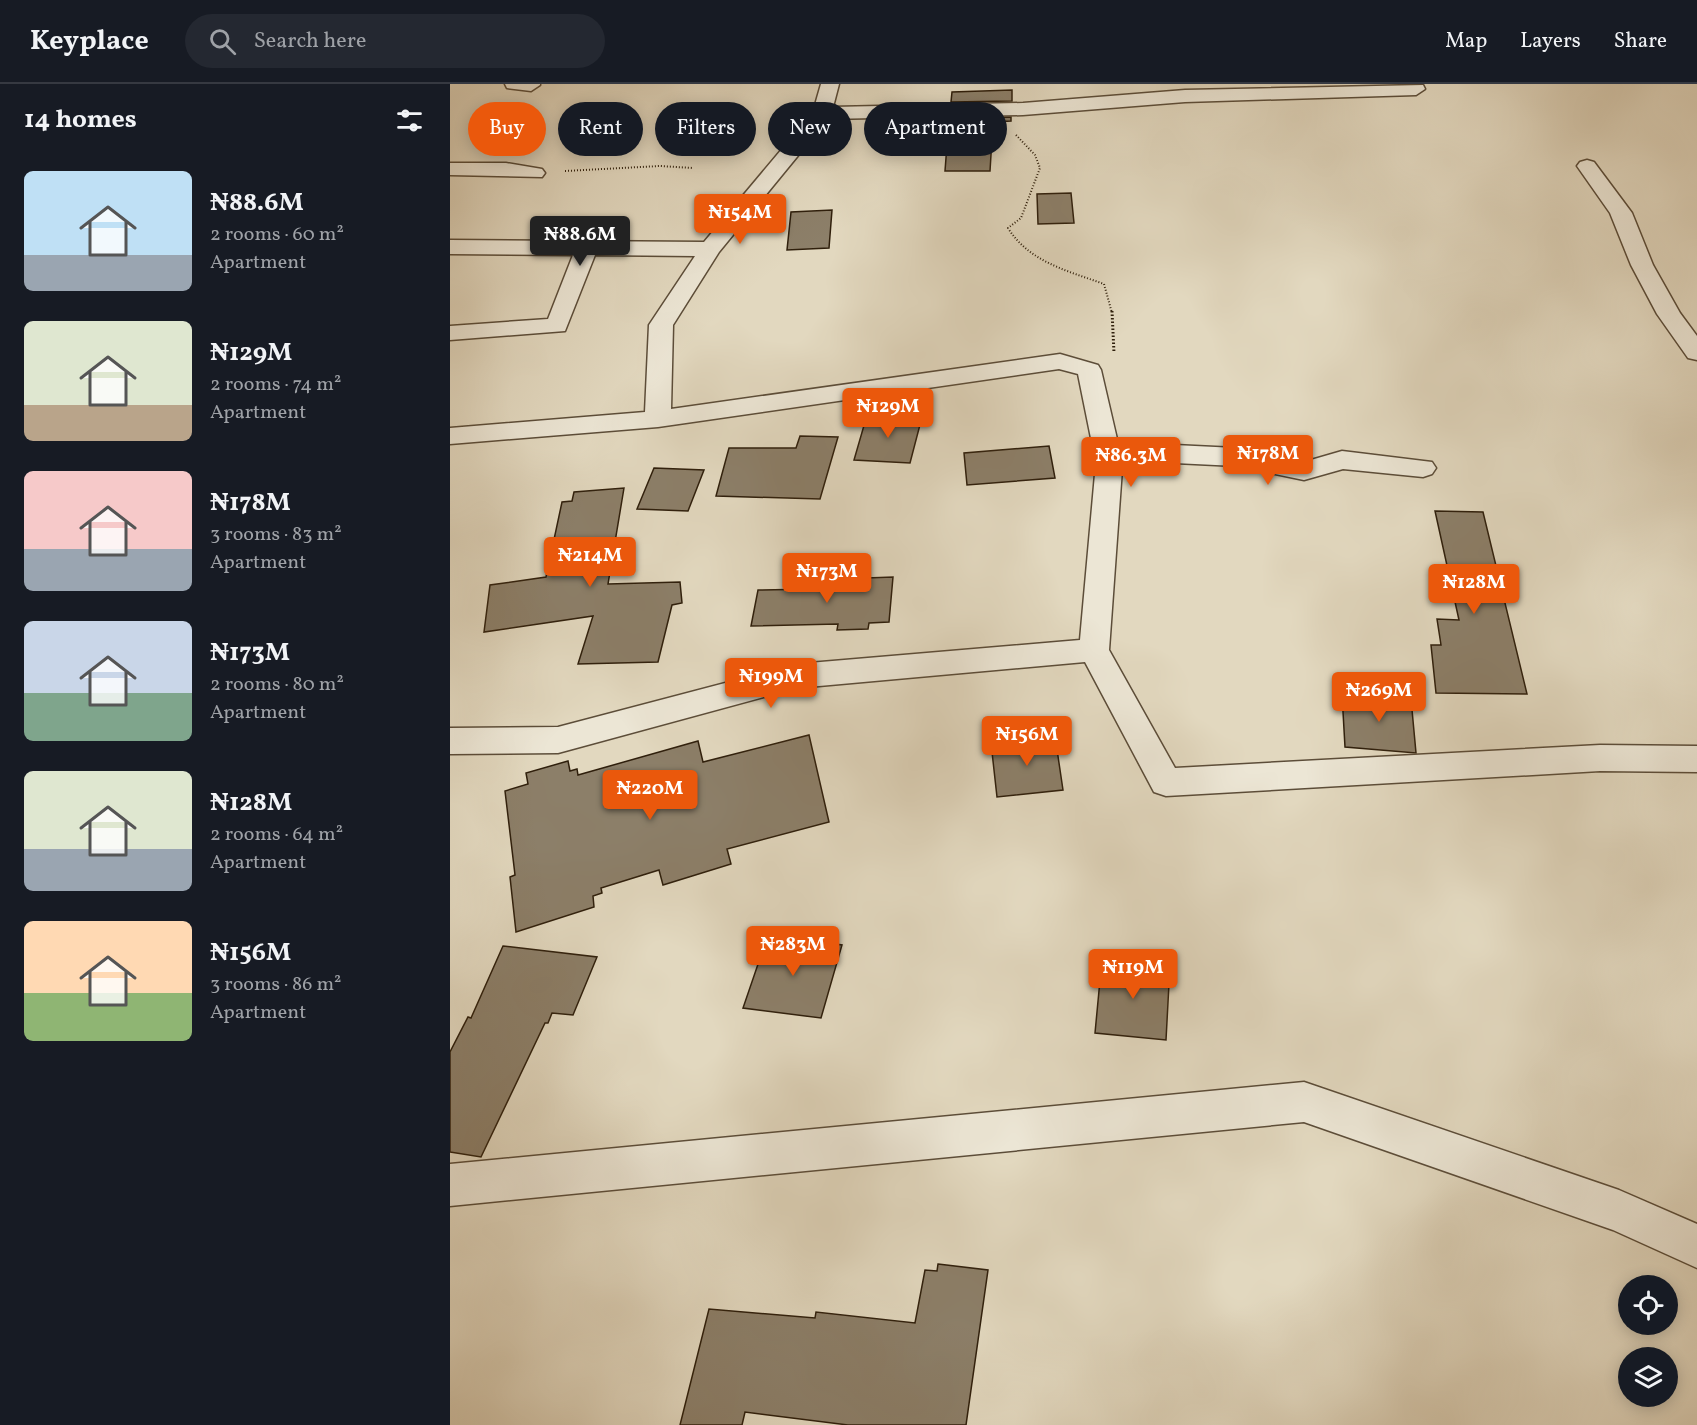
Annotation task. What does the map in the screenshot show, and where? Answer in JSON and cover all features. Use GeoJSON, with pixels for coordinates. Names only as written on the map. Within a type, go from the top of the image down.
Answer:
{"type":"FeatureCollection","features":[{"type":"Feature","properties":{"kind":"street"},"geometry":{"type":"LineString","coordinates":[[514,84],[531,85]]}},
{"type":"Feature","properties":{"kind":"street"},"geometry":{"type":"LineString","coordinates":[[825,102],[830,84]]}},
{"type":"Feature","properties":{"kind":"street"},"geometry":{"type":"LineString","coordinates":[[852,112],[1023,109],[1185,96],[1416,89]]}},
{"type":"Feature","properties":{"kind":"street"},"geometry":{"type":"LineString","coordinates":[[658,419],[661,325],[710,249],[787,156]]}},
{"type":"Feature","properties":{"kind":"street"},"geometry":{"type":"LineString","coordinates":[[1587,166],[1621,213],[1642,264],[1669,314],[1697,353]]}},
{"type":"Feature","properties":{"kind":"street"},"geometry":{"type":"LineString","coordinates":[[450,168],[506,169],[535,173]]}},
{"type":"Feature","properties":{"kind":"street"},"geometry":{"type":"LineString","coordinates":[[450,333],[556,326],[587,247]]}},
{"type":"Feature","properties":{"kind":"street"},"geometry":{"type":"LineString","coordinates":[[450,248],[710,249]]}},
{"type":"Feature","properties":{"kind":"street"},"geometry":{"type":"LineString","coordinates":[[450,436],[658,419],[1060,361],[1089,370],[1109,463],[1094,650],[1166,782],[1600,758],[1697,759]]}},
{"type":"Feature","properties":{"kind":"street"},"geometry":{"type":"LineString","coordinates":[[1109,463],[1154,453],[1236,457],[1304,471],[1342,460],[1423,468]]}},
{"type":"Feature","properties":{"kind":"street"},"geometry":{"type":"LineString","coordinates":[[450,741],[558,740],[797,676],[1094,650]]}},
{"type":"Feature","properties":{"kind":"street"},"geometry":{"type":"LineString","coordinates":[[450,1185],[1304,1102],[1619,1210],[1697,1246]]}},
{"type":"Feature","properties":{"kind":"path"},"geometry":{"type":"LineString","coordinates":[[1011,128],[1019,141],[1035,155],[1040,168],[1035,184],[1022,202],[1021,218],[1008,228],[1014,241],[1032,256],[1104,284],[1114,319],[1114,353],[1089,370]]}},
{"type":"Feature","properties":{"kind":"path"},"geometry":{"type":"LineString","coordinates":[[535,173],[583,172],[663,164],[693,168]]}},
{"type":"Feature","properties":{"kind":"building"},"geometry":{"type":"Polygon","coordinates":[[[1012,90],[1012,101],[951,102],[952,92],[1012,90]]]}},
{"type":"Feature","properties":{"kind":"building"},"geometry":{"type":"Polygon","coordinates":[[[946,156],[991,156],[990,171],[945,171],[946,156]]]}},
{"type":"Feature","properties":{"kind":"building"},"geometry":{"type":"Polygon","coordinates":[[[1071,193],[1074,223],[1038,224],[1037,194],[1071,193]]]}},
{"type":"Feature","properties":{"kind":"building"},"geometry":{"type":"Polygon","coordinates":[[[832,210],[829,248],[787,250],[791,212],[832,210]]]}},
{"type":"Feature","properties":{"kind":"building"},"geometry":{"type":"Polygon","coordinates":[[[867,415],[922,417],[910,463],[854,460],[867,415]]]}},
{"type":"Feature","properties":{"kind":"building"},"geometry":{"type":"Polygon","coordinates":[[[800,436],[838,437],[820,499],[716,496],[729,448],[796,448],[800,436]]]}},
{"type":"Feature","properties":{"kind":"building"},"geometry":{"type":"Polygon","coordinates":[[[1049,446],[1055,478],[967,485],[964,453],[1049,446]]]}},
{"type":"Feature","properties":{"kind":"building"},"geometry":{"type":"Polygon","coordinates":[[[654,468],[704,470],[688,511],[637,509],[654,468]]]}},
{"type":"Feature","properties":{"kind":"building"},"geometry":{"type":"Polygon","coordinates":[[[624,488],[608,584],[680,582],[682,603],[672,605],[658,662],[578,664],[593,616],[484,632],[490,585],[546,577],[562,502],[572,501],[574,492],[624,488]]]}},
{"type":"Feature","properties":{"kind":"building"},"geometry":{"type":"Polygon","coordinates":[[[1435,511],[1483,512],[1527,694],[1436,693],[1431,645],[1441,645],[1437,619],[1459,620],[1435,511]]]}},
{"type":"Feature","properties":{"kind":"building"},"geometry":{"type":"Polygon","coordinates":[[[893,577],[889,622],[869,623],[868,629],[837,630],[838,624],[751,626],[758,590],[811,589],[812,580],[893,577]]]}},
{"type":"Feature","properties":{"kind":"building"},"geometry":{"type":"Polygon","coordinates":[[[1342,694],[1411,699],[1416,753],[1345,747],[1342,694]]]}},
{"type":"Feature","properties":{"kind":"building"},"geometry":{"type":"Polygon","coordinates":[[[809,735],[829,822],[727,849],[731,864],[663,885],[659,870],[601,888],[602,893],[593,896],[594,907],[516,932],[510,877],[515,875],[505,791],[528,784],[526,773],[568,761],[570,771],[577,769],[578,775],[698,741],[703,762],[809,735]]]}},
{"type":"Feature","properties":{"kind":"building"},"geometry":{"type":"Polygon","coordinates":[[[1055,736],[1063,790],[997,797],[991,743],[1055,736]]]}},
{"type":"Feature","properties":{"kind":"building"},"geometry":{"type":"Polygon","coordinates":[[[768,935],[842,945],[821,1018],[743,1008],[768,935]]]}},
{"type":"Feature","properties":{"kind":"building"},"geometry":{"type":"Polygon","coordinates":[[[503,946],[597,957],[573,1015],[552,1013],[548,1023],[545,1023],[481,1157],[450,1152],[450,1052],[468,1017],[471,1018],[503,946]]]}},
{"type":"Feature","properties":{"kind":"building"},"geometry":{"type":"Polygon","coordinates":[[[1102,959],[1170,965],[1166,1040],[1095,1033],[1102,959]]]}},
{"type":"Feature","properties":{"kind":"building"},"geometry":{"type":"Polygon","coordinates":[[[938,1264],[988,1270],[966,1425],[848,1425],[745,1412],[742,1425],[680,1425],[709,1309],[815,1318],[816,1312],[915,1323],[925,1270],[937,1271],[938,1264]]]}}]}
